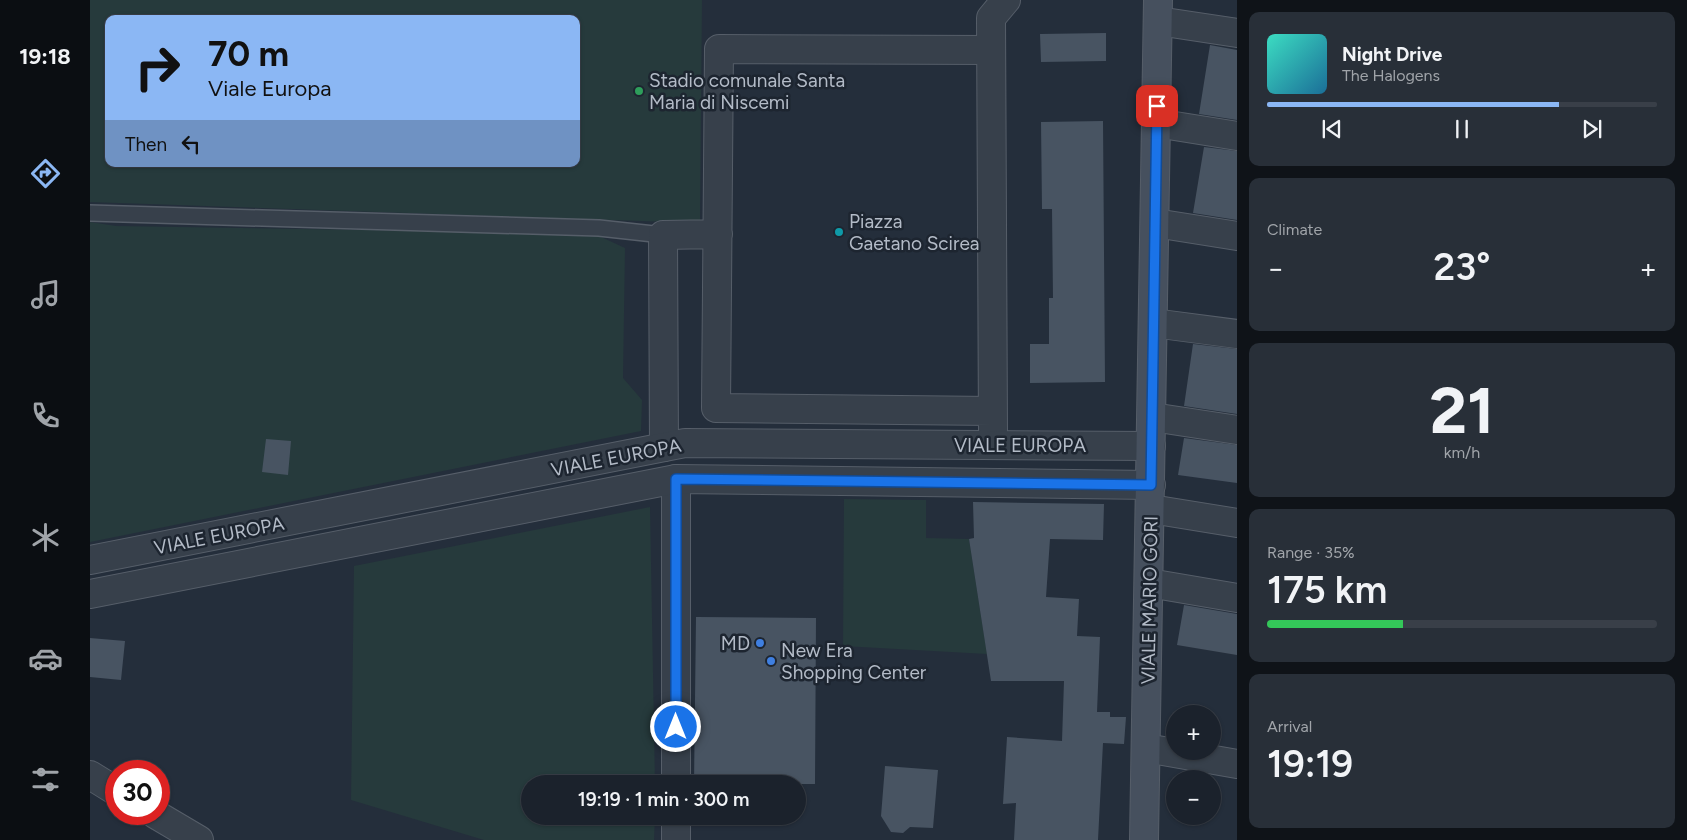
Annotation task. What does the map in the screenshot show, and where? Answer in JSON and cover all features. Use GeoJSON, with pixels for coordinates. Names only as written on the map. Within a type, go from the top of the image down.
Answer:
{"type":"FeatureCollection","features":[{"type":"Feature","properties":{"kind":"main road","name":"VIALE MARIO GORI"},"geometry":{"type":"LineString","coordinates":[[1144,840],[1158,11]]}},
{"type":"Feature","properties":{"kind":"street"},"geometry":{"type":"LineString","coordinates":[[993,445],[991,18],[1006,0]]}},
{"type":"Feature","properties":{"kind":"street"},"geometry":{"type":"LineString","coordinates":[[1158,11],[1237,33]]}},
{"type":"Feature","properties":{"kind":"street"},"geometry":{"type":"LineString","coordinates":[[991,50],[719,49],[716,408],[992,411]]}},
{"type":"Feature","properties":{"kind":"street"},"geometry":{"type":"LineString","coordinates":[[1156,123],[1237,136]]}},
{"type":"Feature","properties":{"kind":"street"},"geometry":{"type":"LineString","coordinates":[[1155,223],[1237,236]]}},
{"type":"Feature","properties":{"kind":"street"},"geometry":{"type":"LineString","coordinates":[[664,448],[663,235],[718,234]]}},
{"type":"Feature","properties":{"kind":"street"},"geometry":{"type":"LineString","coordinates":[[1153,323],[1237,334]]}},
{"type":"Feature","properties":{"kind":"street"},"geometry":{"type":"LineString","coordinates":[[1152,417],[1237,430]]}},
{"type":"Feature","properties":{"kind":"street","name":"VIALE EUROPA"},"geometry":{"type":"LineString","coordinates":[[90,560],[685,443],[1152,446]]}},
{"type":"Feature","properties":{"kind":"street"},"geometry":{"type":"LineString","coordinates":[[676,479],[676,775]]}},
{"type":"Feature","properties":{"kind":"street","name":"VIALE EUROPA"},"geometry":{"type":"LineString","coordinates":[[90,594],[676,479],[1151,497],[1237,523]]}},
{"type":"Feature","properties":{"kind":"street"},"geometry":{"type":"LineString","coordinates":[[1149,583],[1237,598]]}},
{"type":"Feature","properties":{"kind":"street"},"geometry":{"type":"LineString","coordinates":[[1146,748],[1237,764]]}},
{"type":"Feature","properties":{"kind":"street"},"geometry":{"type":"LineString","coordinates":[[90,775],[105,784]]}},
{"type":"Feature","properties":{"kind":"street"},"geometry":{"type":"LineString","coordinates":[[170,823],[199,840]]}},
{"type":"Feature","properties":{"kind":"street"},"geometry":{"type":"LineString","coordinates":[[676,825],[676,840]]}},
{"type":"Feature","properties":{"kind":"lane"},"geometry":{"type":"LineString","coordinates":[[90,213],[599,228],[663,235]]}},
{"type":"Feature","properties":{"kind":"green space","name":"Stadio comunale Santa Maria di Niscemi"},"geometry":{"type":"Polygon","coordinates":[[[90,0],[702,0],[700,223],[90,202],[90,0]]]}},
{"type":"Feature","properties":{"kind":"green space"},"geometry":{"type":"Polygon","coordinates":[[[90,222],[116,226],[502,232],[599,236],[625,248],[623,378],[642,400],[641,431],[90,542],[90,222]]]}},
{"type":"Feature","properties":{"kind":"green space"},"geometry":{"type":"Polygon","coordinates":[[[844,499],[926,500],[926,538],[969,539],[987,654],[843,646],[844,499]]]}},
{"type":"Feature","properties":{"kind":"green space"},"geometry":{"type":"Polygon","coordinates":[[[650,507],[655,775],[521,775],[521,825],[655,825],[654,840],[484,840],[351,800],[354,566],[650,507]]]}},
{"type":"Feature","properties":{"kind":"building"},"geometry":{"type":"Polygon","coordinates":[[[1106,33],[1106,61],[1041,62],[1040,34],[1106,33]]]}},
{"type":"Feature","properties":{"kind":"building"},"geometry":{"type":"Polygon","coordinates":[[[1210,45],[1237,50],[1237,120],[1199,114],[1210,45]]]}},
{"type":"Feature","properties":{"kind":"building"},"geometry":{"type":"Polygon","coordinates":[[[1103,121],[1105,382],[1030,383],[1030,344],[1049,344],[1049,298],[1053,298],[1052,209],[1042,209],[1041,122],[1103,121]]]}},
{"type":"Feature","properties":{"kind":"building"},"geometry":{"type":"Polygon","coordinates":[[[1204,147],[1237,151],[1237,220],[1193,213],[1204,147]]]}},
{"type":"Feature","properties":{"kind":"building"},"geometry":{"type":"Polygon","coordinates":[[[1193,344],[1237,349],[1237,414],[1184,406],[1193,344]]]}},
{"type":"Feature","properties":{"kind":"building"},"geometry":{"type":"Polygon","coordinates":[[[1184,438],[1237,445],[1237,483],[1178,475],[1184,438]]]}},
{"type":"Feature","properties":{"kind":"building"},"geometry":{"type":"Polygon","coordinates":[[[266,439],[291,441],[288,475],[262,472],[266,439]]]}},
{"type":"Feature","properties":{"kind":"building"},"geometry":{"type":"Polygon","coordinates":[[[973,502],[1104,504],[1103,540],[1050,539],[1046,597],[1079,599],[1077,636],[1100,637],[1097,712],[1110,712],[1110,717],[1126,717],[1124,744],[1103,743],[1098,840],[1014,840],[1016,803],[1003,804],[1007,737],[1062,741],[1064,681],[991,681],[969,539],[974,538],[973,502]]]}},
{"type":"Feature","properties":{"kind":"building"},"geometry":{"type":"Polygon","coordinates":[[[1184,605],[1237,614],[1237,655],[1177,645],[1184,605]]]}},
{"type":"Feature","properties":{"kind":"building"},"geometry":{"type":"Polygon","coordinates":[[[696,617],[816,618],[815,784],[806,784],[806,775],[694,775],[696,617]]]}},
{"type":"Feature","properties":{"kind":"building"},"geometry":{"type":"Polygon","coordinates":[[[90,638],[125,641],[121,680],[90,677],[90,638]]]}},
{"type":"Feature","properties":{"kind":"building"},"geometry":{"type":"Polygon","coordinates":[[[885,766],[938,770],[933,828],[910,827],[903,833],[891,832],[881,816],[885,766]]]}},
{"type":"Feature","properties":{"kind":"place","name":"Stadio comunale Santa Maria di Niscemi"},"geometry":{"type":"Point","coordinates":[639,91]}},
{"type":"Feature","properties":{"kind":"place","name":"Piazza Gaetano Scirea"},"geometry":{"type":"Point","coordinates":[839,232]}},
{"type":"Feature","properties":{"kind":"place","name":"MD"},"geometry":{"type":"Point","coordinates":[760,643]}},
{"type":"Feature","properties":{"kind":"place","name":"New Era Shopping Center"},"geometry":{"type":"Point","coordinates":[771,661]}},
{"type":"Feature","properties":{"kind":"route"},"geometry":{"type":"LineString","coordinates":[[676,727],[676,479],[1151,485],[1157,106]]}}]}
